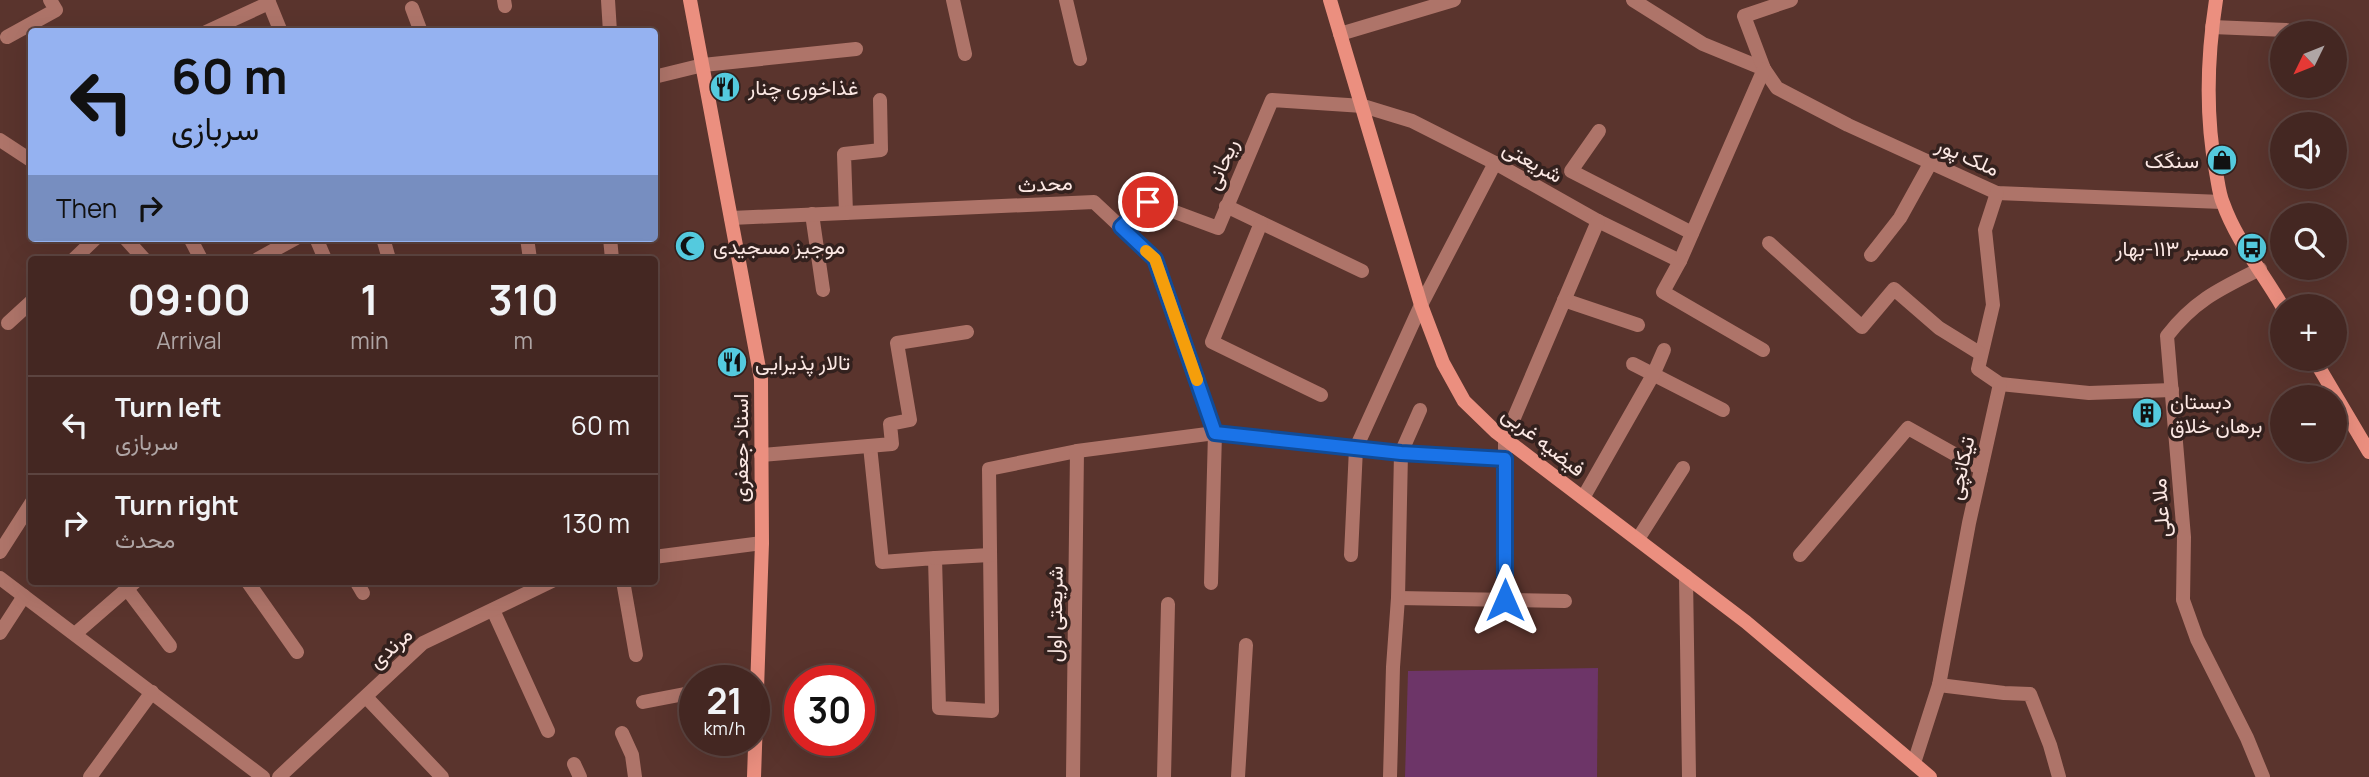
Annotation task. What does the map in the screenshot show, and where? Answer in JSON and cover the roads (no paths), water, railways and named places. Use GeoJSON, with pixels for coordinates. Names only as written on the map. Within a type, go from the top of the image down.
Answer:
{"type":"FeatureCollection","features":[{"type":"Feature","properties":{"kind":"street"},"geometry":{"type":"LineString","coordinates":[[7,37],[56,10],[50,0]]}},
{"type":"Feature","properties":{"kind":"street"},"geometry":{"type":"LineString","coordinates":[[608,0],[610,28]]}},
{"type":"Feature","properties":{"kind":"street","name":"استاد جعفری"},"geometry":{"type":"LineString","coordinates":[[690,0],[761,379],[762,543],[757,665]]}},
{"type":"Feature","properties":{"kind":"street"},"geometry":{"type":"LineString","coordinates":[[953,0],[965,54]]}},
{"type":"Feature","properties":{"kind":"street"},"geometry":{"type":"LineString","coordinates":[[1066,0],[1080,59]]}},
{"type":"Feature","properties":{"kind":"street","name":"فیضیه غربی"},"geometry":{"type":"LineString","coordinates":[[1330,0],[1421,305],[1443,363],[1464,401],[1505,439],[1756,631],[1930,777]]}},
{"type":"Feature","properties":{"kind":"street"},"geometry":{"type":"LineString","coordinates":[[1340,34],[1454,0]]}},
{"type":"Feature","properties":{"kind":"street"},"geometry":{"type":"LineString","coordinates":[[1633,0],[1703,44],[1764,69]]}},
{"type":"Feature","properties":{"kind":"street"},"geometry":{"type":"LineString","coordinates":[[1763,350],[1663,292],[1680,261],[1764,69],[1744,16],[1791,0]]}},
{"type":"Feature","properties":{"kind":"street"},"geometry":{"type":"LineString","coordinates":[[2217,0],[2212,27],[2207,111],[2222,202],[2275,294]]}},
{"type":"Feature","properties":{"kind":"street"},"geometry":{"type":"LineString","coordinates":[[214,28],[268,1],[279,28]]}},
{"type":"Feature","properties":{"kind":"street"},"geometry":{"type":"LineString","coordinates":[[412,8],[420,28]]}},
{"type":"Feature","properties":{"kind":"street"},"geometry":{"type":"LineString","coordinates":[[2212,27],[2270,29]]}},
{"type":"Feature","properties":{"kind":"street"},"geometry":{"type":"LineString","coordinates":[[658,76],[703,65],[856,50]]}},
{"type":"Feature","properties":{"kind":"street","name":"ملک پور"},"geometry":{"type":"LineString","coordinates":[[1764,69],[1777,88],[1848,125],[1997,192],[2222,202]]}},
{"type":"Feature","properties":{"kind":"street"},"geometry":{"type":"LineString","coordinates":[[846,213],[844,154],[881,150],[880,100]]}},
{"type":"Feature","properties":{"kind":"street","name":"ریحانی"},"geometry":{"type":"LineString","coordinates":[[1121,227],[1148,202],[1218,228],[1272,100],[1363,106]]}},
{"type":"Feature","properties":{"kind":"street","name":"شریعتی"},"geometry":{"type":"LineString","coordinates":[[1363,106],[1412,121],[1495,163],[1598,221],[1680,261]]}},
{"type":"Feature","properties":{"kind":"street"},"geometry":{"type":"LineString","coordinates":[[1599,131],[1571,171],[1692,233]]}},
{"type":"Feature","properties":{"kind":"street"},"geometry":{"type":"LineString","coordinates":[[0,140],[28,158]]}},
{"type":"Feature","properties":{"kind":"street"},"geometry":{"type":"LineString","coordinates":[[1871,255],[1900,218],[1931,162]]}},
{"type":"Feature","properties":{"kind":"street"},"geometry":{"type":"LineString","coordinates":[[1351,555],[1356,448],[1421,305],[1495,163]]}},
{"type":"Feature","properties":{"kind":"street"},"geometry":{"type":"LineString","coordinates":[[1997,192],[1985,230],[1993,305],[1978,369],[2000,384],[2089,393],[2172,390]]}},
{"type":"Feature","properties":{"kind":"street","name":"محدث"},"geometry":{"type":"LineString","coordinates":[[731,218],[1094,202],[1155,259],[1215,433]]}},
{"type":"Feature","properties":{"kind":"street"},"geometry":{"type":"LineString","coordinates":[[1226,206],[1362,271]]}},
{"type":"Feature","properties":{"kind":"street"},"geometry":{"type":"LineString","coordinates":[[812,214],[823,290]]}},
{"type":"Feature","properties":{"kind":"street"},"geometry":{"type":"LineString","coordinates":[[1505,600],[1505,439],[1598,221]]}},
{"type":"Feature","properties":{"kind":"street"},"geometry":{"type":"LineString","coordinates":[[1261,223],[1212,342],[1321,395]]}},
{"type":"Feature","properties":{"kind":"street"},"geometry":{"type":"LineString","coordinates":[[77,256],[92,242]]}},
{"type":"Feature","properties":{"kind":"street"},"geometry":{"type":"LineString","coordinates":[[129,242],[141,256]]}},
{"type":"Feature","properties":{"kind":"street"},"geometry":{"type":"LineString","coordinates":[[263,256],[289,242]]}},
{"type":"Feature","properties":{"kind":"street"},"geometry":{"type":"LineString","coordinates":[[1769,243],[1862,327],[1894,289],[1939,328],[1981,354]]}},
{"type":"Feature","properties":{"kind":"street","name":"ملا علی"},"geometry":{"type":"LineString","coordinates":[[2260,269],[2214,292],[2184,315],[2167,336],[2184,537],[2183,600],[2197,639],[2247,738],[2263,777]]}},
{"type":"Feature","properties":{"kind":"street"},"geometry":{"type":"LineString","coordinates":[[1564,300],[1638,325]]}},
{"type":"Feature","properties":{"kind":"street"},"geometry":{"type":"LineString","coordinates":[[8,323],[28,305]]}},
{"type":"Feature","properties":{"kind":"street"},"geometry":{"type":"LineString","coordinates":[[761,455],[892,444],[890,424],[910,420],[897,344],[967,332]]}},
{"type":"Feature","properties":{"kind":"street"},"geometry":{"type":"LineString","coordinates":[[1583,498],[1653,375],[1664,350]]}},
{"type":"Feature","properties":{"kind":"street"},"geometry":{"type":"LineString","coordinates":[[1633,364],[1723,410]]}},
{"type":"Feature","properties":{"kind":"street"},"geometry":{"type":"LineString","coordinates":[[2321,371],[2369,452]]}},
{"type":"Feature","properties":{"kind":"street","name":"تیکانچی"},"geometry":{"type":"LineString","coordinates":[[1914,763],[1939,685],[2000,384]]}},
{"type":"Feature","properties":{"kind":"street"},"geometry":{"type":"LineString","coordinates":[[1390,777],[1401,453],[1420,410]]}},
{"type":"Feature","properties":{"kind":"street"},"geometry":{"type":"LineString","coordinates":[[1800,555],[1908,428],[1981,469]]}},
{"type":"Feature","properties":{"kind":"street"},"geometry":{"type":"LineString","coordinates":[[1211,583],[1215,433]]}},
{"type":"Feature","properties":{"kind":"street"},"geometry":{"type":"LineString","coordinates":[[935,558],[939,708],[992,711],[989,469],[1077,451],[1215,433],[1401,453],[1505,459]]}},
{"type":"Feature","properties":{"kind":"street"},"geometry":{"type":"LineString","coordinates":[[870,446],[882,562],[990,555]]}},
{"type":"Feature","properties":{"kind":"street","name":"شریعتی اول"},"geometry":{"type":"LineString","coordinates":[[1073,777],[1077,451]]}},
{"type":"Feature","properties":{"kind":"street"},"geometry":{"type":"LineString","coordinates":[[1637,539],[1683,468]]}},
{"type":"Feature","properties":{"kind":"street"},"geometry":{"type":"LineString","coordinates":[[0,552],[28,508]]}},
{"type":"Feature","properties":{"kind":"street"},"geometry":{"type":"LineString","coordinates":[[658,556],[762,543]]}},
{"type":"Feature","properties":{"kind":"street"},"geometry":{"type":"LineString","coordinates":[[1686,576],[1689,777]]}},
{"type":"Feature","properties":{"kind":"street"},"geometry":{"type":"LineString","coordinates":[[0,578],[263,777]]}},
{"type":"Feature","properties":{"kind":"street"},"geometry":{"type":"LineString","coordinates":[[75,634],[131,585],[170,646]]}},
{"type":"Feature","properties":{"kind":"street"},"geometry":{"type":"LineString","coordinates":[[250,585],[296,652]]}},
{"type":"Feature","properties":{"kind":"street","name":"مرندی"},"geometry":{"type":"LineString","coordinates":[[278,777],[423,643],[544,585]]}},
{"type":"Feature","properties":{"kind":"street"},"geometry":{"type":"LineString","coordinates":[[624,585],[636,655]]}},
{"type":"Feature","properties":{"kind":"street"},"geometry":{"type":"LineString","coordinates":[[0,634],[24,596]]}},
{"type":"Feature","properties":{"kind":"street"},"geometry":{"type":"LineString","coordinates":[[1398,598],[1565,601]]}},
{"type":"Feature","properties":{"kind":"street"},"geometry":{"type":"LineString","coordinates":[[1164,777],[1168,604]]}},
{"type":"Feature","properties":{"kind":"street"},"geometry":{"type":"LineString","coordinates":[[492,610],[548,731]]}},
{"type":"Feature","properties":{"kind":"street"},"geometry":{"type":"LineString","coordinates":[[1238,777],[1246,645]]}},
{"type":"Feature","properties":{"kind":"street"},"geometry":{"type":"LineString","coordinates":[[1939,685],[2030,694],[2059,777]]}},
{"type":"Feature","properties":{"kind":"street"},"geometry":{"type":"LineString","coordinates":[[90,777],[152,692]]}},
{"type":"Feature","properties":{"kind":"street"},"geometry":{"type":"LineString","coordinates":[[643,702],[679,695]]}},
{"type":"Feature","properties":{"kind":"street"},"geometry":{"type":"LineString","coordinates":[[366,697],[442,777]]}},
{"type":"Feature","properties":{"kind":"street"},"geometry":{"type":"LineString","coordinates":[[622,733],[632,755],[635,777]]}},
{"type":"Feature","properties":{"kind":"street","name":"استاد جعفری"},"geometry":{"type":"LineString","coordinates":[[754,756],[754,777]]}},
{"type":"Feature","properties":{"kind":"place","name":"غذاخوری چنار"},"geometry":{"type":"Point","coordinates":[725,87]}},
{"type":"Feature","properties":{"kind":"place","name":"سنگک"},"geometry":{"type":"Point","coordinates":[2222,160]}},
{"type":"Feature","properties":{"kind":"place","name":"موجیز مسجیدی"},"geometry":{"type":"Point","coordinates":[690,246]}},
{"type":"Feature","properties":{"kind":"place","name":"مسیر ۱۱۳-بهار"},"geometry":{"type":"Point","coordinates":[2252,248]}},
{"type":"Feature","properties":{"kind":"place","name":"تالار پذیرایی"},"geometry":{"type":"Point","coordinates":[732,362]}},
{"type":"Feature","properties":{"kind":"place","name":"دبستان برهان خلاق"},"geometry":{"type":"Point","coordinates":[2147,413]}}]}
